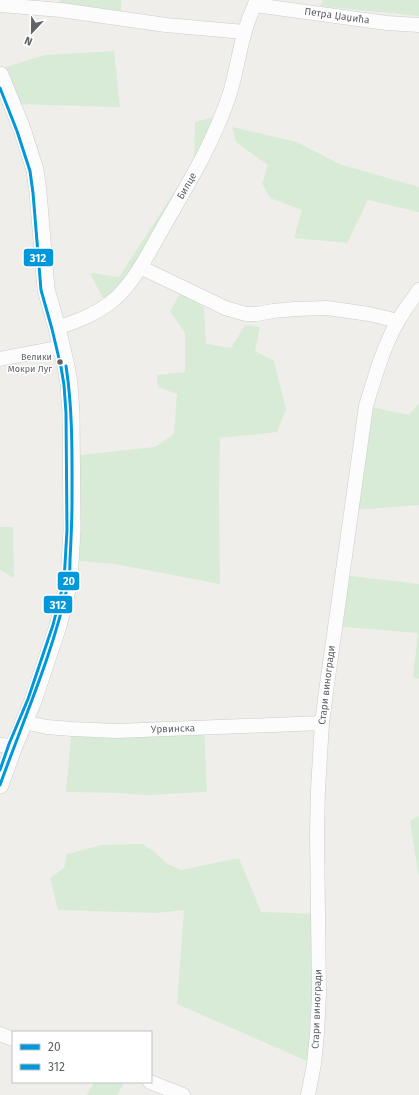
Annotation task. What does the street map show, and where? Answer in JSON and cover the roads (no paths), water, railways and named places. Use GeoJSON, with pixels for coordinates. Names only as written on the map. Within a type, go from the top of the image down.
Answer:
{"type":"FeatureCollection","features":[{"type":"Feature","properties":{"kind":"street","name":"Петра Џаџића"},"geometry":{"type":"LineString","coordinates":[[256,2],[387,23],[419,25]]}},
{"type":"Feature","properties":{"kind":"street","name":"Билце"},"geometry":{"type":"LineString","coordinates":[[57,328],[89,316],[107,306],[126,288],[140,267],[193,176],[210,142],[233,83],[244,32],[256,2]]}},
{"type":"Feature","properties":{"kind":"street"},"geometry":{"type":"LineString","coordinates":[[0,5],[61,10],[166,25],[244,32]]}},
{"type":"Feature","properties":{"kind":"street"},"geometry":{"type":"LineString","coordinates":[[0,75],[22,129],[35,170],[46,290],[62,347],[69,384],[71,413],[72,530],[70,574],[65,603],[40,683],[24,722],[7,746],[0,785]]}},
{"type":"Feature","properties":{"kind":"street"},"geometry":{"type":"LineString","coordinates":[[140,267],[225,308],[246,314],[295,309],[328,308],[369,314],[398,321]]}},
{"type":"Feature","properties":{"kind":"street","name":"Стари виногради"},"geometry":{"type":"LineString","coordinates":[[308,1095],[314,1064],[317,1034],[317,832],[322,723],[366,406],[387,343],[398,321],[419,290]]}},
{"type":"Feature","properties":{"kind":"street"},"geometry":{"type":"LineString","coordinates":[[0,359],[62,347]]}},
{"type":"Feature","properties":{"kind":"street","name":"Урвинска"},"geometry":{"type":"LineString","coordinates":[[24,722],[47,727],[117,731],[322,723]]}},
{"type":"Feature","properties":{"kind":"street"},"geometry":{"type":"LineString","coordinates":[[0,1034],[12,1038]]}},
{"type":"Feature","properties":{"kind":"street"},"geometry":{"type":"LineString","coordinates":[[152,1083],[183,1095]]}},
{"type":"Feature","properties":{"kind":"place","name":"Велики Мокри Луг"},"geometry":{"type":"Point","coordinates":[60,362]}}]}
